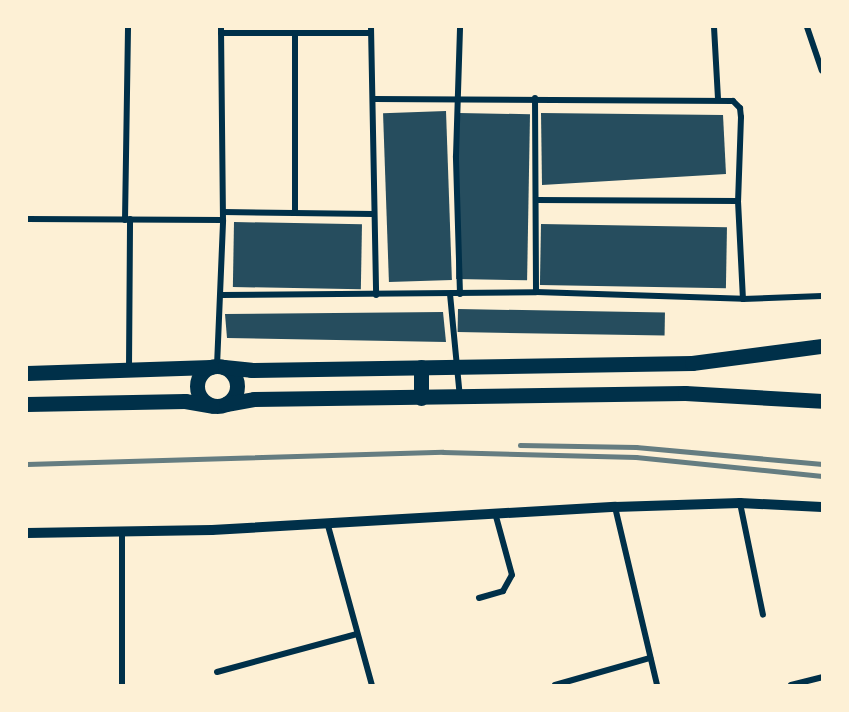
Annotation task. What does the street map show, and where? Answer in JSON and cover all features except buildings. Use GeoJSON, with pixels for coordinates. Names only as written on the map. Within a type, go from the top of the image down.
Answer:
{"type":"FeatureCollection","features":[{"type":"Feature","properties":{"kind":"main road"},"geometry":{"type":"LineString","coordinates":[[27,373],[217,367],[250,370],[692,363],[822,346]]}},
{"type":"Feature","properties":{"kind":"main road"},"geometry":{"type":"LineString","coordinates":[[217,367],[200,375],[197,388],[202,400],[220,405]]}},
{"type":"Feature","properties":{"kind":"main road"},"geometry":{"type":"LineString","coordinates":[[217,367],[234,375],[237,388],[220,405]]}},
{"type":"Feature","properties":{"kind":"main road"},"geometry":{"type":"LineString","coordinates":[[421,367],[421,398]]}},
{"type":"Feature","properties":{"kind":"main road"},"geometry":{"type":"LineString","coordinates":[[27,404],[185,401],[220,405],[254,399],[685,393],[822,401]]}},
{"type":"Feature","properties":{"kind":"street"},"geometry":{"type":"LineString","coordinates":[[128,27],[129,371]]}},
{"type":"Feature","properties":{"kind":"street"},"geometry":{"type":"LineString","coordinates":[[460,27],[460,294]]}},
{"type":"Feature","properties":{"kind":"street"},"geometry":{"type":"LineString","coordinates":[[714,27],[718,98]]}},
{"type":"Feature","properties":{"kind":"street"},"geometry":{"type":"LineString","coordinates":[[807,27],[822,71]]}},
{"type":"Feature","properties":{"kind":"street"},"geometry":{"type":"LineString","coordinates":[[217,367],[223,216],[221,30],[295,34],[371,30],[376,295]]}},
{"type":"Feature","properties":{"kind":"street"},"geometry":{"type":"LineString","coordinates":[[295,34],[295,213]]}},
{"type":"Feature","properties":{"kind":"street"},"geometry":{"type":"LineString","coordinates":[[535,98],[536,292]]}},
{"type":"Feature","properties":{"kind":"street"},"geometry":{"type":"LineString","coordinates":[[374,99],[718,98],[733,101],[740,108],[738,201],[743,299]]}},
{"type":"Feature","properties":{"kind":"street"},"geometry":{"type":"LineString","coordinates":[[536,200],[738,201]]}},
{"type":"Feature","properties":{"kind":"street"},"geometry":{"type":"LineString","coordinates":[[27,219],[128,219],[295,213],[374,214]]}},
{"type":"Feature","properties":{"kind":"street"},"geometry":{"type":"LineString","coordinates":[[221,295],[536,292],[743,299],[822,296]]}},
{"type":"Feature","properties":{"kind":"street"},"geometry":{"type":"LineString","coordinates":[[450,294],[460,397]]}},
{"type":"Feature","properties":{"kind":"street"},"geometry":{"type":"LineString","coordinates":[[740,503],[763,615]]}},
{"type":"Feature","properties":{"kind":"street"},"geometry":{"type":"LineString","coordinates":[[27,533],[122,534],[615,507],[740,503],[822,507]]}},
{"type":"Feature","properties":{"kind":"street"},"geometry":{"type":"LineString","coordinates":[[615,507],[657,685]]}},
{"type":"Feature","properties":{"kind":"street"},"geometry":{"type":"LineString","coordinates":[[479,598],[503,591],[512,575],[495,513]]}},
{"type":"Feature","properties":{"kind":"street"},"geometry":{"type":"LineString","coordinates":[[327,522],[372,685]]}},
{"type":"Feature","properties":{"kind":"street"},"geometry":{"type":"LineString","coordinates":[[122,534],[122,685]]}},
{"type":"Feature","properties":{"kind":"street"},"geometry":{"type":"LineString","coordinates":[[217,672],[357,634]]}},
{"type":"Feature","properties":{"kind":"street"},"geometry":{"type":"LineString","coordinates":[[555,685],[650,658]]}},
{"type":"Feature","properties":{"kind":"street"},"geometry":{"type":"LineString","coordinates":[[791,685],[822,677]]}},
{"type":"Feature","properties":{"kind":"railway"},"geometry":{"type":"LineString","coordinates":[[520,445],[636,447],[822,464]]}},
{"type":"Feature","properties":{"kind":"railway"},"geometry":{"type":"LineString","coordinates":[[27,464],[443,452],[636,457],[822,476]]}}]}
